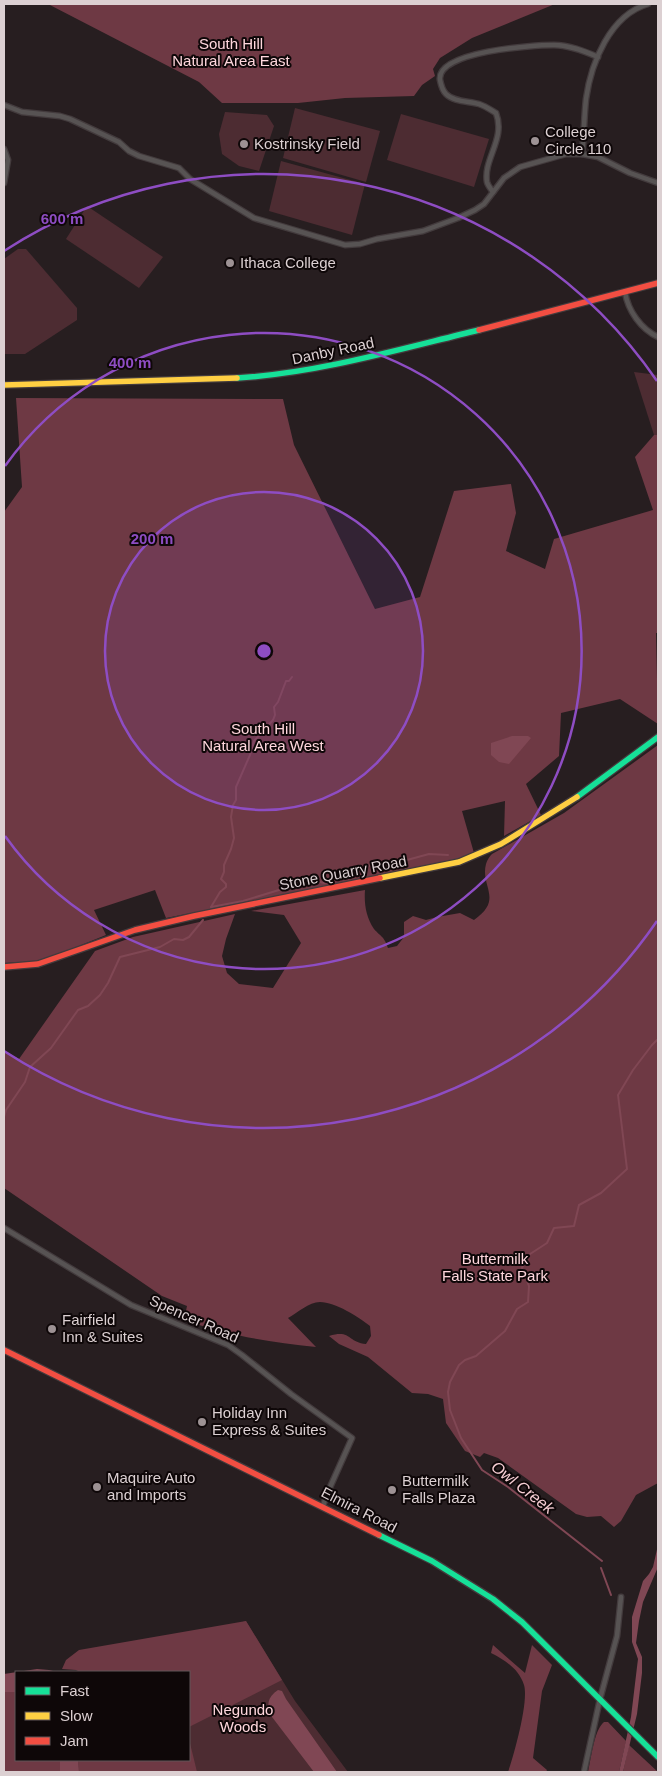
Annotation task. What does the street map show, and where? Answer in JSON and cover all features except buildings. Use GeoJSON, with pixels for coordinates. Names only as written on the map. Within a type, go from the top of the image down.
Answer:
{"type":"FeatureCollection","features":[{"type":"Feature","properties":{"kind":"main road","name":"Danby Road"},"geometry":{"type":"LineString","coordinates":[[4,385],[271,376],[312,369],[489,328],[658,283]]}},
{"type":"Feature","properties":{"kind":"main road","name":"Stone Quarry Road"},"geometry":{"type":"LineString","coordinates":[[4,967],[38,964],[135,930],[194,916],[437,868],[463,861],[501,844],[553,813],[601,781],[658,737]]}},
{"type":"Feature","properties":{"kind":"main road","name":"Elmira Road"},"geometry":{"type":"LineString","coordinates":[[4,1350],[432,1561],[494,1600],[528,1628],[658,1757]]}},
{"type":"Feature","properties":{"kind":"street"},"geometry":{"type":"LineString","coordinates":[[582,154],[586,100],[590,77],[598,57],[608,35],[624,17],[648,4]]}},
{"type":"Feature","properties":{"kind":"street"},"geometry":{"type":"LineString","coordinates":[[493,192],[487,184],[487,173],[499,131],[496,113],[480,105],[454,99],[446,94],[441,85],[440,77],[442,72],[448,66],[468,55],[521,47],[555,45],[570,47],[598,57]]}},
{"type":"Feature","properties":{"kind":"street"},"geometry":{"type":"LineString","coordinates":[[4,105],[29,113],[60,116],[70,119],[119,142],[129,151],[139,156],[179,168],[190,179],[254,218],[345,245],[360,244],[432,228],[475,210],[484,204],[504,178],[520,167],[566,154],[598,157],[623,170],[658,183]]}},
{"type":"Feature","properties":{"kind":"street"},"geometry":{"type":"LineString","coordinates":[[4,149],[8,160],[4,183]]}},
{"type":"Feature","properties":{"kind":"street"},"geometry":{"type":"LineString","coordinates":[[625,292],[630,308],[640,323],[658,337]]}},
{"type":"Feature","properties":{"kind":"street","name":"Spencer Road"},"geometry":{"type":"LineString","coordinates":[[4,1228],[131,1305],[228,1345],[352,1438],[323,1506]]}},
{"type":"Feature","properties":{"kind":"street"},"geometry":{"type":"LineString","coordinates":[[584,1772],[600,1699],[617,1636],[621,1597]]}},
{"type":"Feature","properties":{"kind":"green space","name":"South Hill Natural Area East"},"geometry":{"type":"Polygon","coordinates":[[[48,4],[555,4],[472,38],[440,58],[433,69],[435,76],[422,85],[414,96],[345,98],[298,103],[222,103],[199,82],[48,4]]]}},
{"type":"Feature","properties":{"kind":"green space"},"geometry":{"type":"Polygon","coordinates":[[[295,108],[380,131],[366,182],[283,158],[295,108]]]}},
{"type":"Feature","properties":{"kind":"green space","name":"Kostrinsky Field"},"geometry":{"type":"Polygon","coordinates":[[[225,112],[267,115],[274,126],[259,171],[239,166],[222,154],[219,134],[225,112]]]}},
{"type":"Feature","properties":{"kind":"green space"},"geometry":{"type":"Polygon","coordinates":[[[401,114],[489,139],[474,187],[387,160],[401,114]]]}},
{"type":"Feature","properties":{"kind":"green space"},"geometry":{"type":"Polygon","coordinates":[[[281,161],[365,184],[352,235],[269,211],[281,161]]]}},
{"type":"Feature","properties":{"kind":"green space"},"geometry":{"type":"Polygon","coordinates":[[[87,206],[163,257],[139,288],[66,239],[87,206]]]}},
{"type":"Feature","properties":{"kind":"green space"},"geometry":{"type":"Polygon","coordinates":[[[18,249],[26,249],[77,308],[77,320],[25,354],[4,354],[4,259],[18,249]]]}},
{"type":"Feature","properties":{"kind":"green space"},"geometry":{"type":"Polygon","coordinates":[[[634,372],[658,375],[658,435],[654,435],[634,372]]]}},
{"type":"Feature","properties":{"kind":"green space","name":"South Hill Natural Area West"},"geometry":{"type":"Polygon","coordinates":[[[16,398],[283,399],[294,445],[375,609],[420,597],[454,491],[511,484],[516,513],[506,551],[545,569],[554,539],[653,510],[635,457],[654,435],[658,435],[658,633],[656,633],[658,724],[620,699],[561,713],[559,756],[526,784],[541,815],[504,836],[505,801],[462,811],[474,853],[449,862],[166,918],[155,890],[94,910],[106,935],[42,961],[4,963],[4,512],[22,487],[16,398]]]}},
{"type":"Feature","properties":{"kind":"green space","name":"Buttermilk Falls State Park"},"geometry":{"type":"Polygon","coordinates":[[[658,745],[658,1483],[636,1495],[621,1521],[614,1527],[601,1516],[587,1517],[576,1514],[498,1458],[484,1453],[480,1457],[465,1451],[446,1423],[443,1399],[428,1394],[412,1393],[368,1357],[339,1344],[329,1336],[341,1334],[366,1344],[371,1336],[370,1326],[360,1318],[333,1304],[316,1302],[288,1318],[316,1347],[250,1338],[184,1320],[187,1306],[162,1296],[4,1188],[4,1051],[19,1059],[95,951],[133,937],[235,914],[222,956],[227,973],[239,984],[273,988],[301,943],[284,915],[251,911],[365,890],[367,915],[374,929],[384,939],[388,948],[397,946],[404,937],[404,922],[413,916],[426,920],[460,913],[474,920],[488,906],[489,893],[485,872],[486,863],[492,854],[564,813],[658,745]]]}},
{"type":"Feature","properties":{"kind":"green space","name":"Negundo Woods"},"geometry":{"type":"Polygon","coordinates":[[[246,1621],[295,1701],[348,1772],[4,1772],[4,1683],[15,1682],[15,1761],[190,1761],[190,1671],[86,1671],[246,1621]]]}},
{"type":"Feature","properties":{"kind":"green space"},"geometry":{"type":"Polygon","coordinates":[[[246,1621],[282,1680],[190,1726],[190,1671],[78,1671],[62,1669],[66,1660],[79,1650],[246,1621]]]}},
{"type":"Feature","properties":{"kind":"green space"},"geometry":{"type":"Polygon","coordinates":[[[493,1645],[525,1673],[532,1645],[552,1665],[542,1691],[533,1758],[547,1770],[546,1772],[508,1772],[520,1728],[525,1693],[519,1674],[506,1662],[491,1653],[493,1645]]]}},
{"type":"Feature","properties":{"kind":"green space"},"geometry":{"type":"Polygon","coordinates":[[[4,1692],[15,1692],[15,1761],[60,1761],[60,1772],[4,1772],[4,1692]]]}},
{"type":"Feature","properties":{"kind":"green space"},"geometry":{"type":"Polygon","coordinates":[[[604,1722],[608,1722],[626,1741],[619,1772],[588,1772],[595,1738],[604,1722]]]}},
{"type":"Feature","properties":{"kind":"green space"},"geometry":{"type":"Polygon","coordinates":[[[190,1743],[197,1772],[79,1772],[78,1761],[190,1761],[190,1743]]]}},
{"type":"Feature","properties":{"kind":"green space"},"geometry":{"type":"Polygon","coordinates":[[[629,1745],[658,1772],[623,1772],[629,1745]]]}},
{"type":"Feature","properties":{"kind":"shaded area"},"geometry":{"type":"Polygon","coordinates":[[[512,736],[528,736],[531,738],[509,764],[499,762],[491,755],[491,743],[512,736]]]}},
{"type":"Feature","properties":{"kind":"shaded area"},"geometry":{"type":"Polygon","coordinates":[[[658,1545],[658,1567],[643,1602],[636,1643],[642,1657],[637,1714],[623,1772],[619,1772],[631,1717],[638,1659],[632,1642],[632,1617],[643,1581],[653,1567],[658,1545]]]}},
{"type":"Feature","properties":{"kind":"shaded area"},"geometry":{"type":"Polygon","coordinates":[[[37,1669],[53,1671],[24,1671],[37,1669]]]}},
{"type":"Feature","properties":{"kind":"shaded area"},"geometry":{"type":"Polygon","coordinates":[[[15,1672],[15,1692],[4,1692],[4,1674],[15,1672]]]}},
{"type":"Feature","properties":{"kind":"shaded area"},"geometry":{"type":"Polygon","coordinates":[[[278,1690],[282,1691],[337,1772],[314,1772],[272,1717],[268,1705],[272,1696],[278,1690]]]}},
{"type":"Feature","properties":{"kind":"shaded area"},"geometry":{"type":"Polygon","coordinates":[[[60,1761],[78,1761],[79,1772],[60,1772],[60,1761]]]}},
{"type":"Feature","properties":{"kind":"waterway"},"geometry":{"type":"LineString","coordinates":[[211,907],[220,892],[226,887],[226,884],[221,879],[234,838],[231,817],[236,800],[236,787],[254,741],[273,720],[275,715],[274,707],[278,702],[286,681],[289,681],[292,677]]}},
{"type":"Feature","properties":{"kind":"waterway"},"geometry":{"type":"LineString","coordinates":[[211,907],[243,901],[292,886],[317,881],[324,883],[347,877],[373,864],[396,863],[429,854],[448,855]]}},
{"type":"Feature","properties":{"kind":"waterway"},"geometry":{"type":"LineString","coordinates":[[4,1117],[6,1110],[25,1082],[30,1067],[51,1048],[78,1010],[88,1006],[100,995],[120,957],[160,947],[174,939],[183,940],[189,937],[203,920]]}},
{"type":"Feature","properties":{"kind":"waterway","name":"Owl Creek"},"geometry":{"type":"LineString","coordinates":[[602,1561],[508,1487],[482,1470],[461,1438],[450,1410],[448,1392],[450,1382],[459,1365],[465,1360],[476,1356],[505,1331],[517,1309],[528,1302],[529,1286],[522,1268],[527,1256],[547,1243],[554,1228],[574,1226],[579,1205],[601,1193],[627,1169],[618,1095],[633,1070],[658,1039]]}},
{"type":"Feature","properties":{"kind":"waterway","name":"Owl Creek"},"geometry":{"type":"LineString","coordinates":[[601,1568],[611,1595]]}},
{"type":"Feature","properties":{"kind":"traffic: fast"},"geometry":{"type":"LineString","coordinates":[[237,378],[329,366],[479,330]]}},
{"type":"Feature","properties":{"kind":"traffic: fast"},"geometry":{"type":"LineString","coordinates":[[577,797],[658,737]]}},
{"type":"Feature","properties":{"kind":"traffic: fast"},"geometry":{"type":"LineString","coordinates":[[379,1535],[432,1561],[493,1599],[522,1622],[658,1757]]}},
{"type":"Feature","properties":{"kind":"traffic: slow"},"geometry":{"type":"LineString","coordinates":[[4,385],[237,378]]}},
{"type":"Feature","properties":{"kind":"traffic: slow"},"geometry":{"type":"LineString","coordinates":[[380,878],[459,862],[501,844],[577,797]]}},
{"type":"Feature","properties":{"kind":"traffic: jam"},"geometry":{"type":"LineString","coordinates":[[479,330],[658,283]]}},
{"type":"Feature","properties":{"kind":"traffic: jam"},"geometry":{"type":"LineString","coordinates":[[4,967],[38,964],[135,930],[194,916],[380,878]]}},
{"type":"Feature","properties":{"kind":"traffic: jam"},"geometry":{"type":"LineString","coordinates":[[4,1350],[379,1535]]}},
{"type":"Feature","properties":{"kind":"place","name":"College Circle 110"},"geometry":{"type":"Point","coordinates":[535,141]}},
{"type":"Feature","properties":{"kind":"place","name":"Kostrinsky Field"},"geometry":{"type":"Point","coordinates":[244,144]}},
{"type":"Feature","properties":{"kind":"place","name":"Ithaca College"},"geometry":{"type":"Point","coordinates":[230,263]}},
{"type":"Feature","properties":{"kind":"place","name":"Fairfield Inn & Suites"},"geometry":{"type":"Point","coordinates":[52,1329]}},
{"type":"Feature","properties":{"kind":"place","name":"Holiday Inn Express & Suites"},"geometry":{"type":"Point","coordinates":[202,1422]}},
{"type":"Feature","properties":{"kind":"place","name":"Maquire Auto and Imports"},"geometry":{"type":"Point","coordinates":[97,1487]}},
{"type":"Feature","properties":{"kind":"place","name":"Buttermilk Falls Plaza"},"geometry":{"type":"Point","coordinates":[392,1490]}}]}
